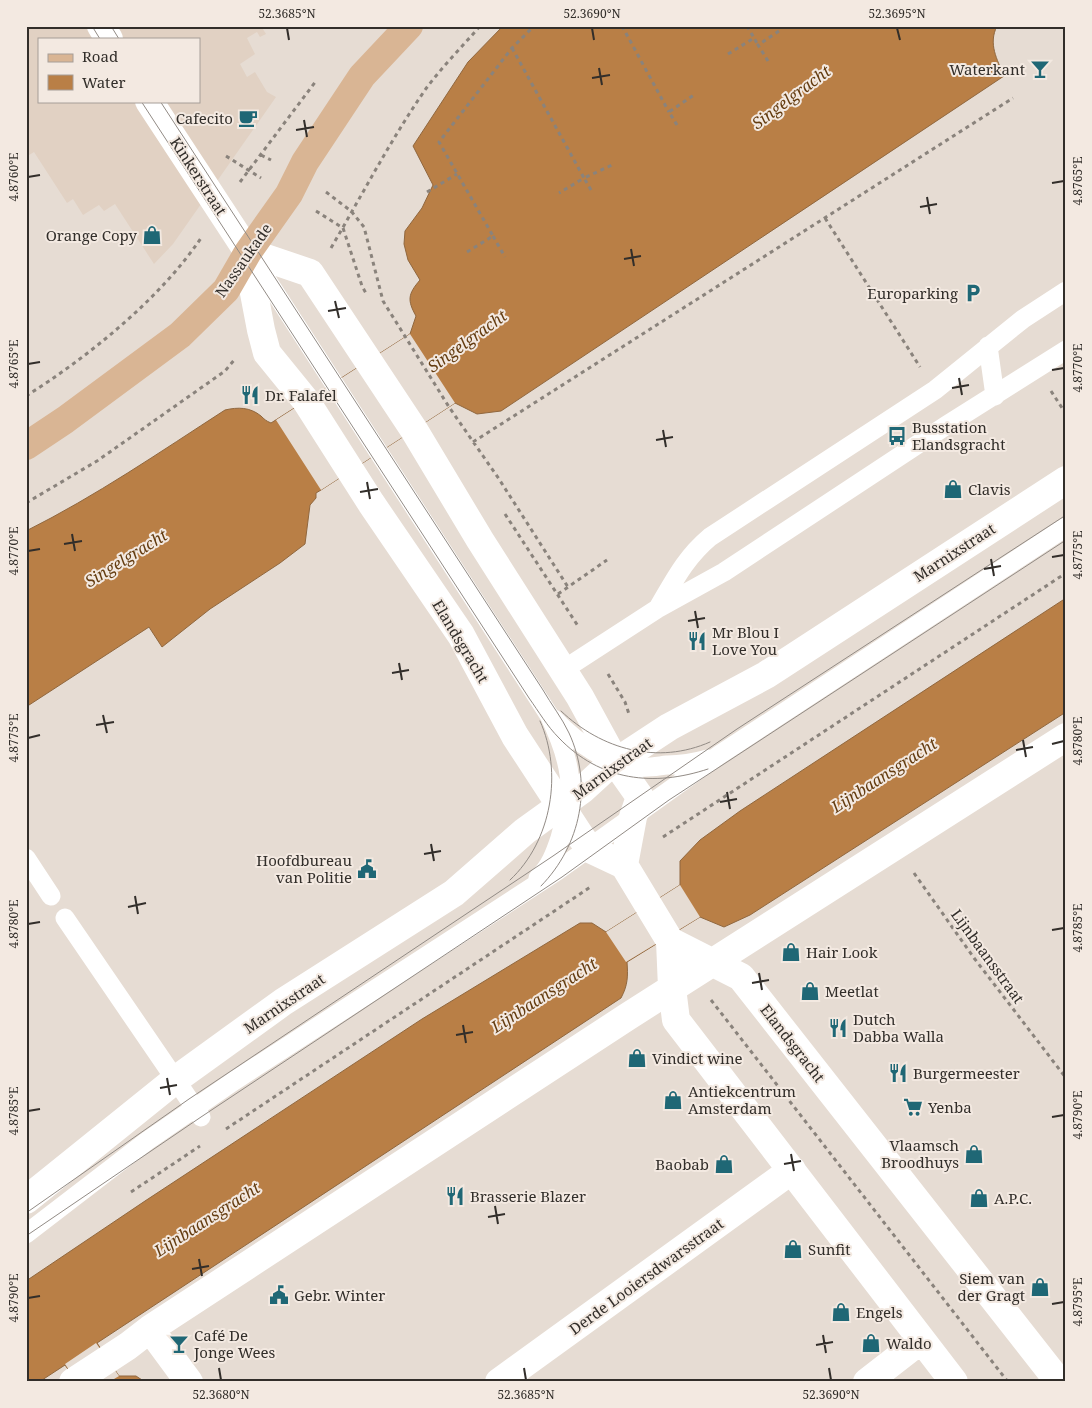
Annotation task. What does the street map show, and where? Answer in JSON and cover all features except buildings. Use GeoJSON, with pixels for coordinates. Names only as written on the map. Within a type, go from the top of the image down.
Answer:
{"type":"FeatureCollection","features":[{"type":"Feature","properties":{"kind":"main road","name":"Nassaukade"},"geometry":{"type":"LineString","coordinates":[[26,446],[65,420],[180,335],[226,290],[248,252],[288,194],[305,162],[362,76],[409,26]]}},
{"type":"Feature","properties":{"kind":"street"},"geometry":{"type":"LineString","coordinates":[[101,26],[108,38]]}},
{"type":"Feature","properties":{"kind":"street","name":"Kinkerstraat"},"geometry":{"type":"LineString","coordinates":[[151,102],[248,252],[249,267],[267,353],[306,401]]}},
{"type":"Feature","properties":{"kind":"street"},"geometry":{"type":"LineString","coordinates":[[248,252],[310,272]]}},
{"type":"Feature","properties":{"kind":"street","name":"Elandsgracht"},"geometry":{"type":"LineString","coordinates":[[310,272],[414,430],[480,540],[580,697],[616,763],[640,797],[633,817],[624,865]]}},
{"type":"Feature","properties":{"kind":"street","name":"Elandsgracht"},"geometry":{"type":"LineString","coordinates":[[306,401],[370,503],[461,635],[515,736],[566,806],[590,849]]}},
{"type":"Feature","properties":{"kind":"street","name":"Marnixstraat"},"geometry":{"type":"LineString","coordinates":[[26,1200],[175,1080],[283,1002],[454,893],[525,831],[566,806],[605,770],[669,727],[766,675],[1066,480]]}},
{"type":"Feature","properties":{"kind":"street"},"geometry":{"type":"LineString","coordinates":[[72,1382],[128,1346],[150,1329],[682,982],[1066,737]]}},
{"type":"Feature","properties":{"kind":"street"},"geometry":{"type":"LineString","coordinates":[[590,849],[624,865],[670,940],[682,982],[676,1020],[954,1382]]}},
{"type":"Feature","properties":{"kind":"street","name":"Elandsgracht"},"geometry":{"type":"LineString","coordinates":[[670,940],[741,977],[1059,1382]]}},
{"type":"Feature","properties":{"kind":"street","name":"Derde Looiersdwarsstraat"},"geometry":{"type":"LineString","coordinates":[[499,1382],[792,1170]]}},
{"type":"Feature","properties":{"kind":"street"},"geometry":{"type":"LineString","coordinates":[[150,1329],[189,1382]]}},
{"type":"Feature","properties":{"kind":"street"},"geometry":{"type":"LineString","coordinates":[[867,1382],[921,1340]]}},
{"type":"Feature","properties":{"kind":"lane","name":"Kinkerstraat"},"geometry":{"type":"LineString","coordinates":[[248,252],[379,452]]}},
{"type":"Feature","properties":{"kind":"lane"},"geometry":{"type":"LineString","coordinates":[[657,609],[683,564],[695,549],[710,537],[935,390],[1023,319],[1066,291]]}},
{"type":"Feature","properties":{"kind":"lane"},"geometry":{"type":"LineString","coordinates":[[988,346],[995,396]]}},
{"type":"Feature","properties":{"kind":"lane"},"geometry":{"type":"LineString","coordinates":[[563,670],[657,609],[732,567],[947,425],[1066,350]]}},
{"type":"Feature","properties":{"kind":"lane","name":"Elandsgracht"},"geometry":{"type":"LineString","coordinates":[[379,452],[549,715],[556,730],[567,765],[566,806],[550,863],[545,872],[526,890]]}},
{"type":"Feature","properties":{"kind":"lane"},"geometry":{"type":"LineString","coordinates":[[26,1234],[147,1141],[198,1113],[526,890],[590,849],[719,754],[1066,527]]}},
{"type":"Feature","properties":{"kind":"lane","name":"Elandsgracht"},"geometry":{"type":"LineString","coordinates":[[549,715],[588,749],[616,763],[640,767],[687,765],[713,758],[719,754]]}},
{"type":"Feature","properties":{"kind":"lane"},"geometry":{"type":"LineString","coordinates":[[26,858],[51,896]]}},
{"type":"Feature","properties":{"kind":"lane"},"geometry":{"type":"LineString","coordinates":[[65,918],[198,1113]]}},
{"type":"Feature","properties":{"kind":"path"},"geometry":{"type":"LineString","coordinates":[[310,272],[330,249],[369,178],[427,88],[480,26]]}},
{"type":"Feature","properties":{"kind":"path"},"geometry":{"type":"LineString","coordinates":[[505,258],[438,142],[512,48],[534,26]]}},
{"type":"Feature","properties":{"kind":"path"},"geometry":{"type":"LineString","coordinates":[[622,26],[677,125]]}},
{"type":"Feature","properties":{"kind":"path"},"geometry":{"type":"LineString","coordinates":[[747,26],[768,61]]}},
{"type":"Feature","properties":{"kind":"path"},"geometry":{"type":"LineString","coordinates":[[758,44],[782,29]]}},
{"type":"Feature","properties":{"kind":"path"},"geometry":{"type":"LineString","coordinates":[[728,54],[754,38]]}},
{"type":"Feature","properties":{"kind":"path"},"geometry":{"type":"LineString","coordinates":[[512,48],[591,190]]}},
{"type":"Feature","properties":{"kind":"path"},"geometry":{"type":"LineString","coordinates":[[669,112],[694,95]]}},
{"type":"Feature","properties":{"kind":"path"},"geometry":{"type":"LineString","coordinates":[[472,442],[1013,98]]}},
{"type":"Feature","properties":{"kind":"path"},"geometry":{"type":"LineString","coordinates":[[559,193],[584,178],[612,165]]}},
{"type":"Feature","properties":{"kind":"path"},"geometry":{"type":"LineString","coordinates":[[427,192],[457,174]]}},
{"type":"Feature","properties":{"kind":"path"},"geometry":{"type":"LineString","coordinates":[[26,396],[50,381],[102,341],[140,308],[187,260],[221,209]]}},
{"type":"Feature","properties":{"kind":"path"},"geometry":{"type":"LineString","coordinates":[[351,212],[364,227],[383,301],[449,407],[499,479],[568,587]]}},
{"type":"Feature","properties":{"kind":"path"},"geometry":{"type":"LineString","coordinates":[[825,218],[935,390]]}},
{"type":"Feature","properties":{"kind":"path"},"geometry":{"type":"LineString","coordinates":[[467,252],[493,236]]}},
{"type":"Feature","properties":{"kind":"path"},"geometry":{"type":"LineString","coordinates":[[862,284],[865,281]]}},
{"type":"Feature","properties":{"kind":"path"},"geometry":{"type":"LineString","coordinates":[[26,503],[96,461],[225,371],[261,330]]}},
{"type":"Feature","properties":{"kind":"path"},"geometry":{"type":"LineString","coordinates":[[558,594],[607,560]]}},
{"type":"Feature","properties":{"kind":"path"},"geometry":{"type":"LineString","coordinates":[[224,1131],[624,865],[677,827],[1066,573]]}},
{"type":"Feature","properties":{"kind":"path","name":"Lijnbaansstraat"},"geometry":{"type":"LineString","coordinates":[[895,846],[974,958],[1066,1078]]}},
{"type":"Feature","properties":{"kind":"path"},"geometry":{"type":"LineString","coordinates":[[682,982],[1008,1382]]}},
{"type":"Feature","properties":{"kind":"path"},"geometry":{"type":"LineString","coordinates":[[125,1196],[207,1142]]}},
{"type":"Feature","properties":{"kind":"shaded area"},"geometry":{"type":"Polygon","coordinates":[[[26,26],[261,26],[266,34],[260,37],[257,32],[247,38],[255,54],[240,64],[247,77],[255,72],[267,92],[276,97],[173,244],[154,264],[115,204],[104,211],[99,205],[83,215],[73,199],[67,203],[34,152],[26,157],[26,26]]]}},
{"type":"Feature","properties":{"kind":"water","name":"Singelgracht"},"geometry":{"type":"Polygon","coordinates":[[[503,26],[997,26],[993,45],[1004,76],[501,411],[477,414],[455,403],[316,493],[316,498],[310,505],[305,544],[280,563],[210,609],[162,647],[149,627],[26,707],[26,531],[103,488],[225,410],[235,408],[248,409],[271,423],[410,334],[416,316],[411,306],[410,297],[420,280],[408,260],[404,244],[405,231],[422,208],[433,185],[413,146],[468,62],[503,26]]]}},
{"type":"Feature","properties":{"kind":"water","name":"Lijnbaansgracht"},"geometry":{"type":"Polygon","coordinates":[[[1066,598],[1066,712],[750,915],[724,927],[700,917],[627,962],[627,980],[621,998],[97,1343],[119,1376],[136,1376],[145,1382],[77,1382],[65,1365],[39,1382],[26,1382],[26,1281],[422,1019],[580,923],[592,923],[606,932],[680,885],[680,861],[700,840],[740,811],[1066,598]]]}},
{"type":"Feature","properties":{"kind":"pier"},"geometry":{"type":"Polygon","coordinates":[[[410,334],[455,403],[321,490],[276,420],[410,334]]]}},
{"type":"Feature","properties":{"kind":"pier"},"geometry":{"type":"Polygon","coordinates":[[[680,885],[700,917],[626,962],[606,932],[680,885]]]}},
{"type":"Feature","properties":{"kind":"pier"},"geometry":{"type":"Polygon","coordinates":[[[96,1343],[119,1376],[109,1382],[77,1382],[65,1364],[96,1343]]]}},
{"type":"Feature","properties":{"kind":"tram line"},"geometry":{"type":"LineString","coordinates":[[92,26],[99,38]]}},
{"type":"Feature","properties":{"kind":"tram line"},"geometry":{"type":"LineString","coordinates":[[111,26],[118,38]]}},
{"type":"Feature","properties":{"kind":"tram line"},"geometry":{"type":"LineString","coordinates":[[142,102],[547,724],[575,752],[592,764],[610,771],[629,776],[668,778],[708,769]]}},
{"type":"Feature","properties":{"kind":"tram line"},"geometry":{"type":"LineString","coordinates":[[161,102],[543,690],[569,733],[580,773],[579,814],[566,852],[555,870],[541,886]]}},
{"type":"Feature","properties":{"kind":"tram line"},"geometry":{"type":"LineString","coordinates":[[26,1213],[189,1099],[553,856],[737,729],[1066,515]]}},
{"type":"Feature","properties":{"kind":"tram line"},"geometry":{"type":"LineString","coordinates":[[26,1236],[562,877],[669,800],[1066,540]]}},
{"type":"Feature","properties":{"kind":"tram line"},"geometry":{"type":"LineString","coordinates":[[561,711],[594,736],[631,750],[651,753],[671,752],[690,749],[710,742]]}},
{"type":"Feature","properties":{"kind":"tram line"},"geometry":{"type":"LineString","coordinates":[[510,880],[536,846],[544,826],[549,805],[552,783],[551,762],[547,741],[540,721]]}},
{"type":"Feature","properties":{"kind":"place","name":"Waterkant"},"geometry":{"type":"Point","coordinates":[1040,69]}},
{"type":"Feature","properties":{"kind":"place","name":"Cafecito"},"geometry":{"type":"Point","coordinates":[248,118]}},
{"type":"Feature","properties":{"kind":"place","name":"Orange Copy"},"geometry":{"type":"Point","coordinates":[152,235]}},
{"type":"Feature","properties":{"kind":"place","name":"Europarking"},"geometry":{"type":"Point","coordinates":[973,293]}},
{"type":"Feature","properties":{"kind":"place","name":"Dr. Falafel"},"geometry":{"type":"Point","coordinates":[250,395]}},
{"type":"Feature","properties":{"kind":"place","name":"Busstation Elandsgracht"},"geometry":{"type":"Point","coordinates":[897,436]}},
{"type":"Feature","properties":{"kind":"place","name":"Clavis"},"geometry":{"type":"Point","coordinates":[953,489]}},
{"type":"Feature","properties":{"kind":"place","name":"Mr Blou I Love You"},"geometry":{"type":"Point","coordinates":[697,641]}},
{"type":"Feature","properties":{"kind":"place","name":"Hoofdbureau van Politie"},"geometry":{"type":"Point","coordinates":[367,869]}},
{"type":"Feature","properties":{"kind":"place","name":"Hair Look"},"geometry":{"type":"Point","coordinates":[791,952]}},
{"type":"Feature","properties":{"kind":"place","name":"Meetlat"},"geometry":{"type":"Point","coordinates":[810,991]}},
{"type":"Feature","properties":{"kind":"place","name":"Dutch Dabba Walla"},"geometry":{"type":"Point","coordinates":[838,1028]}},
{"type":"Feature","properties":{"kind":"place","name":"Vindict wine"},"geometry":{"type":"Point","coordinates":[637,1058]}},
{"type":"Feature","properties":{"kind":"place","name":"Burgermeester"},"geometry":{"type":"Point","coordinates":[898,1073]}},
{"type":"Feature","properties":{"kind":"place","name":"Antiekcentrum Amsterdam"},"geometry":{"type":"Point","coordinates":[673,1100]}},
{"type":"Feature","properties":{"kind":"place","name":"Yenba"},"geometry":{"type":"Point","coordinates":[913,1107]}},
{"type":"Feature","properties":{"kind":"place","name":"Vlaamsch Broodhuys"},"geometry":{"type":"Point","coordinates":[974,1154]}},
{"type":"Feature","properties":{"kind":"place","name":"Baobab"},"geometry":{"type":"Point","coordinates":[724,1164]}},
{"type":"Feature","properties":{"kind":"place","name":"Brasserie Blazer"},"geometry":{"type":"Point","coordinates":[455,1196]}},
{"type":"Feature","properties":{"kind":"place","name":"A.P.C."},"geometry":{"type":"Point","coordinates":[979,1198]}},
{"type":"Feature","properties":{"kind":"place","name":"Sunfit"},"geometry":{"type":"Point","coordinates":[793,1249]}},
{"type":"Feature","properties":{"kind":"place","name":"Siem van der Gragt"},"geometry":{"type":"Point","coordinates":[1040,1287]}},
{"type":"Feature","properties":{"kind":"place","name":"Gebr. Winter"},"geometry":{"type":"Point","coordinates":[279,1295]}},
{"type":"Feature","properties":{"kind":"place","name":"Engels"},"geometry":{"type":"Point","coordinates":[841,1312]}},
{"type":"Feature","properties":{"kind":"place","name":"Waldo"},"geometry":{"type":"Point","coordinates":[871,1343]}},
{"type":"Feature","properties":{"kind":"place","name":"Café De Jonge Wees"},"geometry":{"type":"Point","coordinates":[179,1344]}}]}
